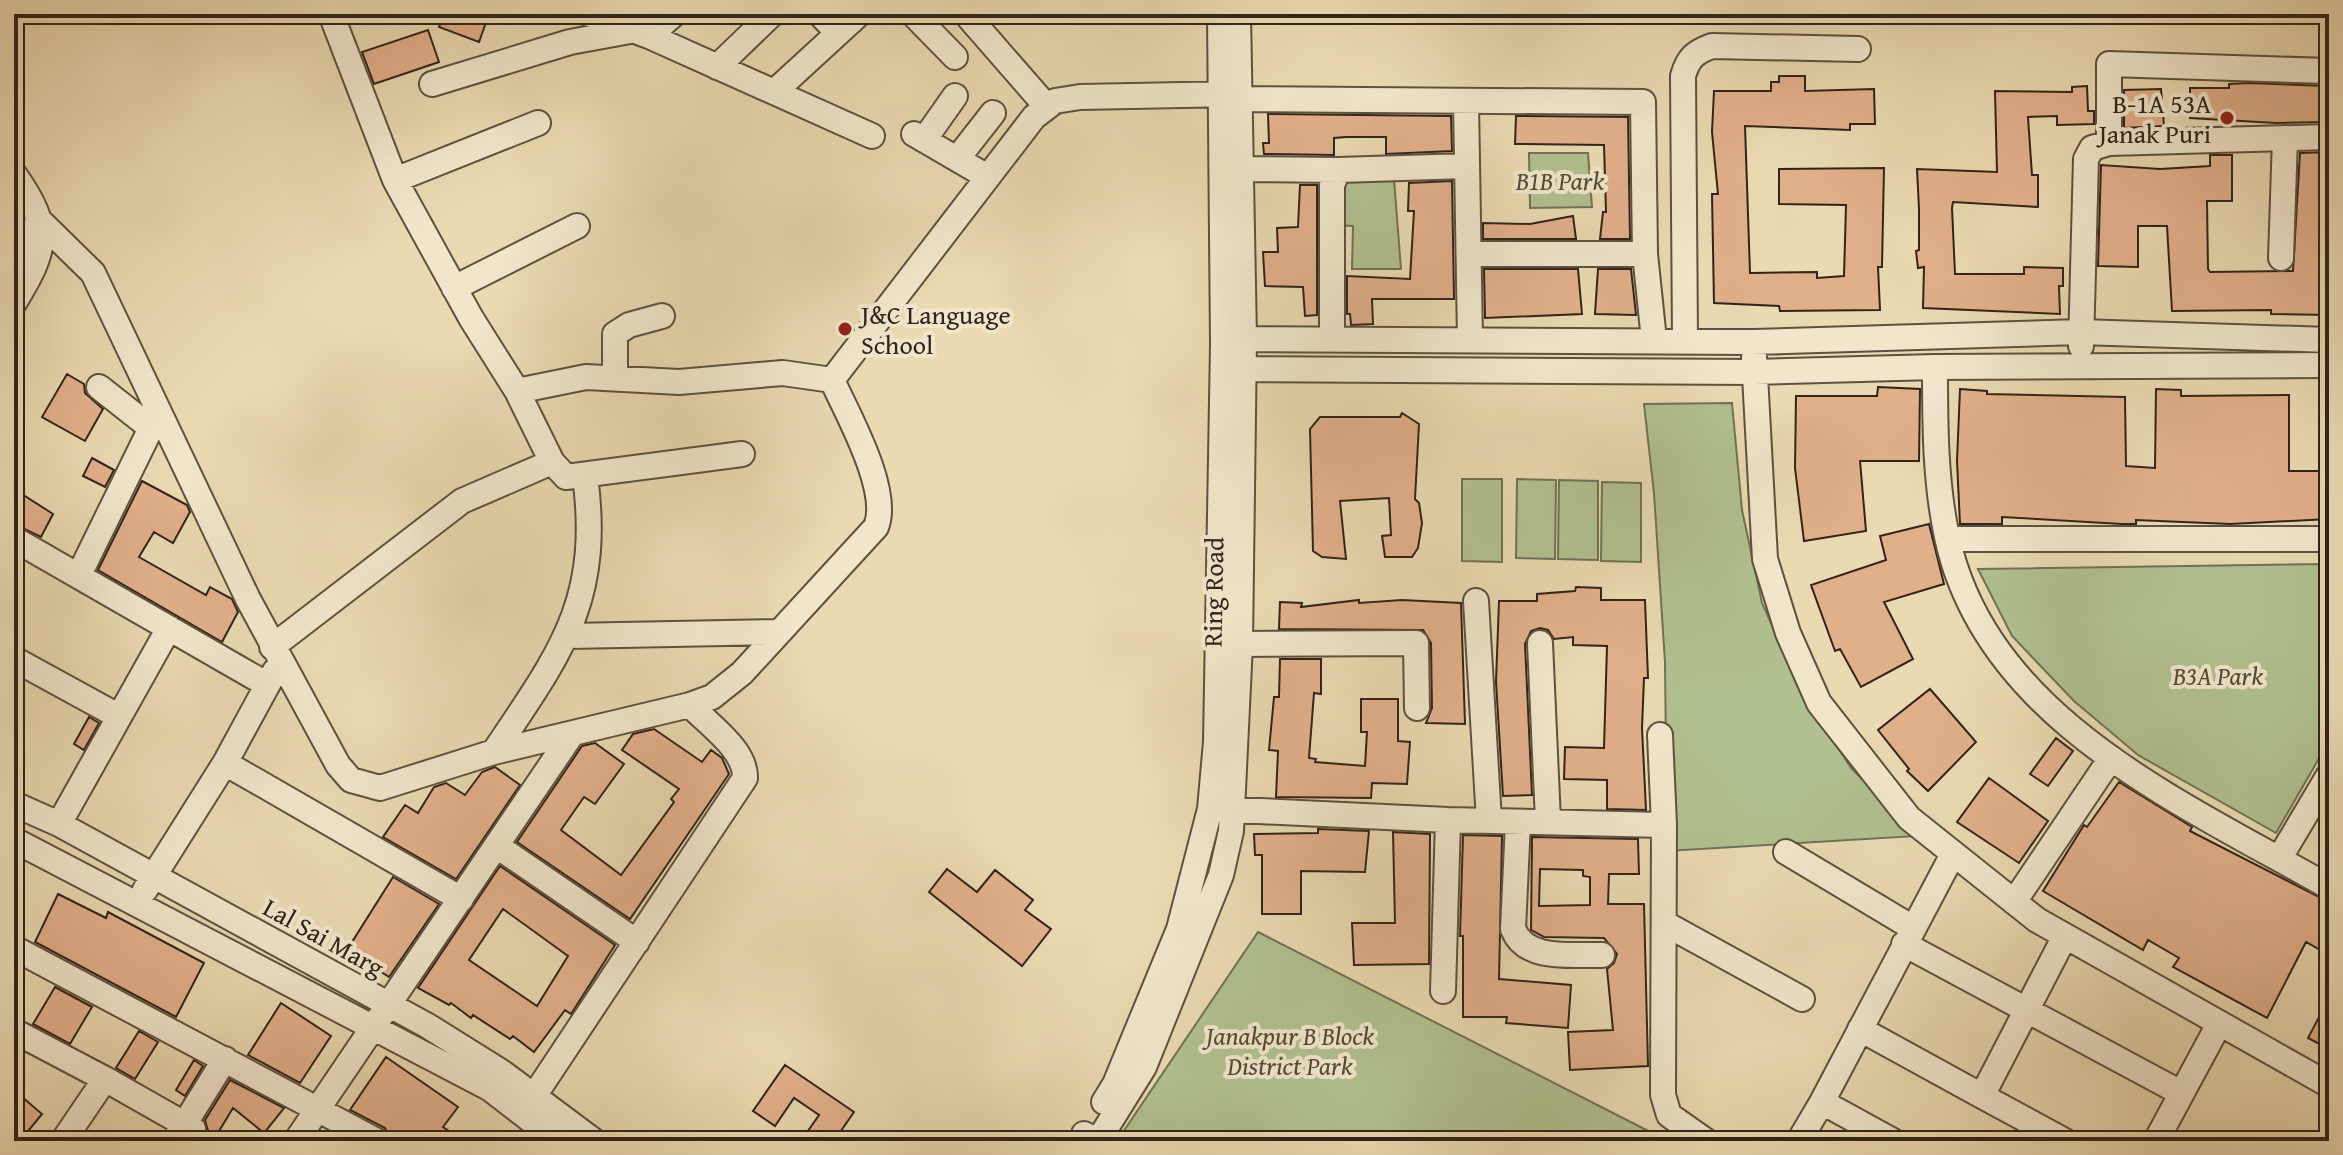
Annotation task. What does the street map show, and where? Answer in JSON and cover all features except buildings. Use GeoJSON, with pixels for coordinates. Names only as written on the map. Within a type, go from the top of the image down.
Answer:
{"type":"FeatureCollection","features":[{"type":"Feature","properties":{"kind":"street"},"geometry":{"type":"LineString","coordinates":[[331,14],[395,180],[454,288],[517,391],[552,462],[566,477],[742,454]]}},
{"type":"Feature","properties":{"kind":"street"},"geometry":{"type":"LineString","coordinates":[[589,14],[640,33],[872,136]]}},
{"type":"Feature","properties":{"kind":"street"},"geometry":{"type":"LineString","coordinates":[[432,84],[570,42],[640,33],[674,14]]}},
{"type":"Feature","properties":{"kind":"street"},"geometry":{"type":"LineString","coordinates":[[717,67],[772,14]]}},
{"type":"Feature","properties":{"kind":"street"},"geometry":{"type":"LineString","coordinates":[[820,14],[838,33]]}},
{"type":"Feature","properties":{"kind":"street"},"geometry":{"type":"LineString","coordinates":[[774,92],[859,14]]}},
{"type":"Feature","properties":{"kind":"street"},"geometry":{"type":"LineString","coordinates":[[913,14],[955,57]]}},
{"type":"Feature","properties":{"kind":"street"},"geometry":{"type":"LineString","coordinates":[[966,14],[1047,107]]}},
{"type":"Feature","properties":{"kind":"street","name":"Ring Road"},"geometry":{"type":"LineString","coordinates":[[1220,14],[1238,97],[1240,169],[1216,742],[1222,809]]}},
{"type":"Feature","properties":{"kind":"street","name":"Ring Road"},"geometry":{"type":"LineString","coordinates":[[1234,341],[1238,14]]}},
{"type":"Feature","properties":{"kind":"street"},"geometry":{"type":"LineString","coordinates":[[1685,340],[1683,76],[1687,62],[1697,52],[1712,46],[1858,49]]}},
{"type":"Feature","properties":{"kind":"street"},"geometry":{"type":"LineString","coordinates":[[2109,143],[2109,64],[2329,71]]}},
{"type":"Feature","properties":{"kind":"street"},"geometry":{"type":"LineString","coordinates":[[955,96],[919,137],[986,176]]}},
{"type":"Feature","properties":{"kind":"street"},"geometry":{"type":"LineString","coordinates":[[832,380],[1034,117],[1055,101],[1080,97],[1643,102],[1645,254],[1654,340]]}},
{"type":"Feature","properties":{"kind":"street"},"geometry":{"type":"LineString","coordinates":[[1466,102],[1470,340]]}},
{"type":"Feature","properties":{"kind":"street"},"geometry":{"type":"LineString","coordinates":[[957,159],[993,113]]}},
{"type":"Feature","properties":{"kind":"street"},"geometry":{"type":"LineString","coordinates":[[395,180],[538,123]]}},
{"type":"Feature","properties":{"kind":"street"},"geometry":{"type":"LineString","coordinates":[[2081,366],[2086,159],[2092,148],[2109,143],[2329,137]]}},
{"type":"Feature","properties":{"kind":"street"},"geometry":{"type":"LineString","coordinates":[[2281,258],[2285,138]]}},
{"type":"Feature","properties":{"kind":"street"},"geometry":{"type":"LineString","coordinates":[[1240,169],[1467,166]]}},
{"type":"Feature","properties":{"kind":"street"},"geometry":{"type":"LineString","coordinates":[[1332,339],[1332,185],[1338,170]]}},
{"type":"Feature","properties":{"kind":"street"},"geometry":{"type":"LineString","coordinates":[[14,174],[40,221],[93,273],[157,423],[276,655],[338,765],[351,780],[366,787],[380,788],[494,752],[690,705],[712,697],[742,673],[876,527],[882,512],[860,443],[832,380]]}},
{"type":"Feature","properties":{"kind":"street"},"geometry":{"type":"LineString","coordinates":[[14,303],[39,262],[43,247],[40,221]]}},
{"type":"Feature","properties":{"kind":"street"},"geometry":{"type":"LineString","coordinates":[[14,223],[20,237],[14,265]]}},
{"type":"Feature","properties":{"kind":"street"},"geometry":{"type":"LineString","coordinates":[[454,288],[577,226]]}},
{"type":"Feature","properties":{"kind":"street"},"geometry":{"type":"LineString","coordinates":[[1469,254],[1645,254]]}},
{"type":"Feature","properties":{"kind":"street"},"geometry":{"type":"LineString","coordinates":[[615,378],[615,334],[629,325],[662,316]]}},
{"type":"Feature","properties":{"kind":"street"},"geometry":{"type":"LineString","coordinates":[[1234,341],[1753,342],[2080,332],[2329,340]]}},
{"type":"Feature","properties":{"kind":"street"},"geometry":{"type":"LineString","coordinates":[[1753,342],[1765,559],[1788,633],[1819,703],[1909,818],[2014,902],[2065,936],[2329,1085]]}},
{"type":"Feature","properties":{"kind":"street"},"geometry":{"type":"LineString","coordinates":[[1233,371],[1755,372],[1935,367],[2329,365]]}},
{"type":"Feature","properties":{"kind":"street"},"geometry":{"type":"LineString","coordinates":[[1935,367],[1940,489],[1948,539],[1974,611],[2014,676],[2111,758],[2329,887]]}},
{"type":"Feature","properties":{"kind":"street","name":"Ring Road"},"geometry":{"type":"LineString","coordinates":[[1087,1139],[1115,1084],[1179,929],[1222,809],[1240,644],[1233,371]]}},
{"type":"Feature","properties":{"kind":"street"},"geometry":{"type":"LineString","coordinates":[[517,391],[586,377],[679,382],[783,373],[832,380]]}},
{"type":"Feature","properties":{"kind":"street"},"geometry":{"type":"LineString","coordinates":[[99,387],[157,423]]}},
{"type":"Feature","properties":{"kind":"street"},"geometry":{"type":"LineString","coordinates":[[79,575],[157,423]]}},
{"type":"Feature","properties":{"kind":"street"},"geometry":{"type":"LineString","coordinates":[[138,902],[225,763],[266,684],[276,655],[449,509],[489,486],[552,462]]}},
{"type":"Feature","properties":{"kind":"street"},"geometry":{"type":"LineString","coordinates":[[494,752],[568,636],[582,601],[590,552],[585,476]]}},
{"type":"Feature","properties":{"kind":"street"},"geometry":{"type":"LineString","coordinates":[[14,539],[266,684]]}},
{"type":"Feature","properties":{"kind":"street"},"geometry":{"type":"LineString","coordinates":[[1948,539],[2329,539]]}},
{"type":"Feature","properties":{"kind":"street"},"geometry":{"type":"LineString","coordinates":[[1476,601],[1489,821]]}},
{"type":"Feature","properties":{"kind":"street"},"geometry":{"type":"LineString","coordinates":[[59,824],[169,628]]}},
{"type":"Feature","properties":{"kind":"street"},"geometry":{"type":"LineString","coordinates":[[568,636],[777,632]]}},
{"type":"Feature","properties":{"kind":"street"},"geometry":{"type":"LineString","coordinates":[[1240,644],[1416,643],[1417,708]]}},
{"type":"Feature","properties":{"kind":"street"},"geometry":{"type":"LineString","coordinates":[[1540,643],[1548,821]]}},
{"type":"Feature","properties":{"kind":"street"},"geometry":{"type":"LineString","coordinates":[[14,659],[118,716]]}},
{"type":"Feature","properties":{"kind":"street"},"geometry":{"type":"LineString","coordinates":[[534,1096],[745,778],[745,766],[739,755],[690,705]]}},
{"type":"Feature","properties":{"kind":"street"},"geometry":{"type":"LineString","coordinates":[[296,1141],[572,734]]}},
{"type":"Feature","properties":{"kind":"street"},"geometry":{"type":"LineString","coordinates":[[1660,735],[1664,825],[1663,1095],[1669,1115],[1706,1141]]}},
{"type":"Feature","properties":{"kind":"street"},"geometry":{"type":"LineString","coordinates":[[2014,902],[2111,758]]}},
{"type":"Feature","properties":{"kind":"street"},"geometry":{"type":"LineString","coordinates":[[225,763],[461,899]]}},
{"type":"Feature","properties":{"kind":"street"},"geometry":{"type":"LineString","coordinates":[[2279,859],[2329,775]]}},
{"type":"Feature","properties":{"kind":"street","name":"Lal Sai Marg"},"geometry":{"type":"LineString","coordinates":[[14,804],[59,824],[390,1005],[491,1065],[594,1141]]}},
{"type":"Feature","properties":{"kind":"street"},"geometry":{"type":"LineString","coordinates":[[1222,809],[1448,820],[1664,825]]}},
{"type":"Feature","properties":{"kind":"street"},"geometry":{"type":"LineString","coordinates":[[1443,991],[1448,820]]}},
{"type":"Feature","properties":{"kind":"street"},"geometry":{"type":"LineString","coordinates":[[1518,822],[1513,929],[1518,942],[1532,952],[1602,955]]}},
{"type":"Feature","properties":{"kind":"street"},"geometry":{"type":"LineString","coordinates":[[14,840],[138,902],[489,1088],[558,1141]]}},
{"type":"Feature","properties":{"kind":"street"},"geometry":{"type":"LineString","coordinates":[[497,846],[637,942]]}},
{"type":"Feature","properties":{"kind":"street"},"geometry":{"type":"LineString","coordinates":[[1786,852],[2027,1013],[2181,1093]]}},
{"type":"Feature","properties":{"kind":"street"},"geometry":{"type":"LineString","coordinates":[[1799,1141],[1953,854]]}},
{"type":"Feature","properties":{"kind":"street"},"geometry":{"type":"LineString","coordinates":[[1664,923],[1802,999]]}},
{"type":"Feature","properties":{"kind":"street"},"geometry":{"type":"LineString","coordinates":[[1982,1096],[2065,936]]}},
{"type":"Feature","properties":{"kind":"street"},"geometry":{"type":"LineString","coordinates":[[14,948],[377,1141]]}},
{"type":"Feature","properties":{"kind":"street"},"geometry":{"type":"LineString","coordinates":[[2156,1141],[2219,1024]]}},
{"type":"Feature","properties":{"kind":"street"},"geometry":{"type":"LineString","coordinates":[[1860,1029],[2065,1141]]}},
{"type":"Feature","properties":{"kind":"street"},"geometry":{"type":"LineString","coordinates":[[14,1031],[105,1079],[184,1131],[225,1059]]}},
{"type":"Feature","properties":{"kind":"street"},"geometry":{"type":"LineString","coordinates":[[63,1141],[105,1079]]}},
{"type":"Feature","properties":{"kind":"street"},"geometry":{"type":"LineString","coordinates":[[1822,1102],[1893,1141]]}},
{"type":"Feature","properties":{"kind":"green space","name":"B1B Park"},"geometry":{"type":"Polygon","coordinates":[[[1529,153],[1588,153],[1592,207],[1530,208],[1529,153]]]}},
{"type":"Feature","properties":{"kind":"green space"},"geometry":{"type":"Polygon","coordinates":[[[1394,179],[1401,269],[1352,269],[1353,226],[1335,225],[1335,183],[1394,179]]]}},
{"type":"Feature","properties":{"kind":"green space"},"geometry":{"type":"Polygon","coordinates":[[[1732,403],[1742,510],[1762,603],[1801,690],[1851,768],[1917,836],[1667,851],[1665,662],[1654,493],[1644,404],[1732,403]]]}},
{"type":"Feature","properties":{"kind":"green space"},"geometry":{"type":"Polygon","coordinates":[[[1462,479],[1502,479],[1502,562],[1462,561],[1462,479]]]}},
{"type":"Feature","properties":{"kind":"green space"},"geometry":{"type":"Polygon","coordinates":[[[1517,479],[1556,480],[1555,559],[1516,558],[1517,479]]]}},
{"type":"Feature","properties":{"kind":"green space"},"geometry":{"type":"Polygon","coordinates":[[[1559,480],[1598,481],[1598,560],[1558,559],[1559,480]]]}},
{"type":"Feature","properties":{"kind":"green space"},"geometry":{"type":"Polygon","coordinates":[[[1602,482],[1641,483],[1641,562],[1601,561],[1602,482]]]}},
{"type":"Feature","properties":{"kind":"green space","name":"B3A Park"},"geometry":{"type":"Polygon","coordinates":[[[2329,564],[2329,741],[2276,833],[2138,755],[2074,701],[2012,636],[1978,569],[2329,564]]]}},
{"type":"Feature","properties":{"kind":"green space","name":"Janakpur B Block District Park"},"geometry":{"type":"Polygon","coordinates":[[[1258,932],[1668,1141],[1117,1141],[1258,932]]]}},
{"type":"Feature","properties":{"kind":"place","name":"B-1A 53A Janak Puri"},"geometry":{"type":"Point","coordinates":[2227,118]}},
{"type":"Feature","properties":{"kind":"place","name":"J&C Language School"},"geometry":{"type":"Point","coordinates":[845,329]}}]}
